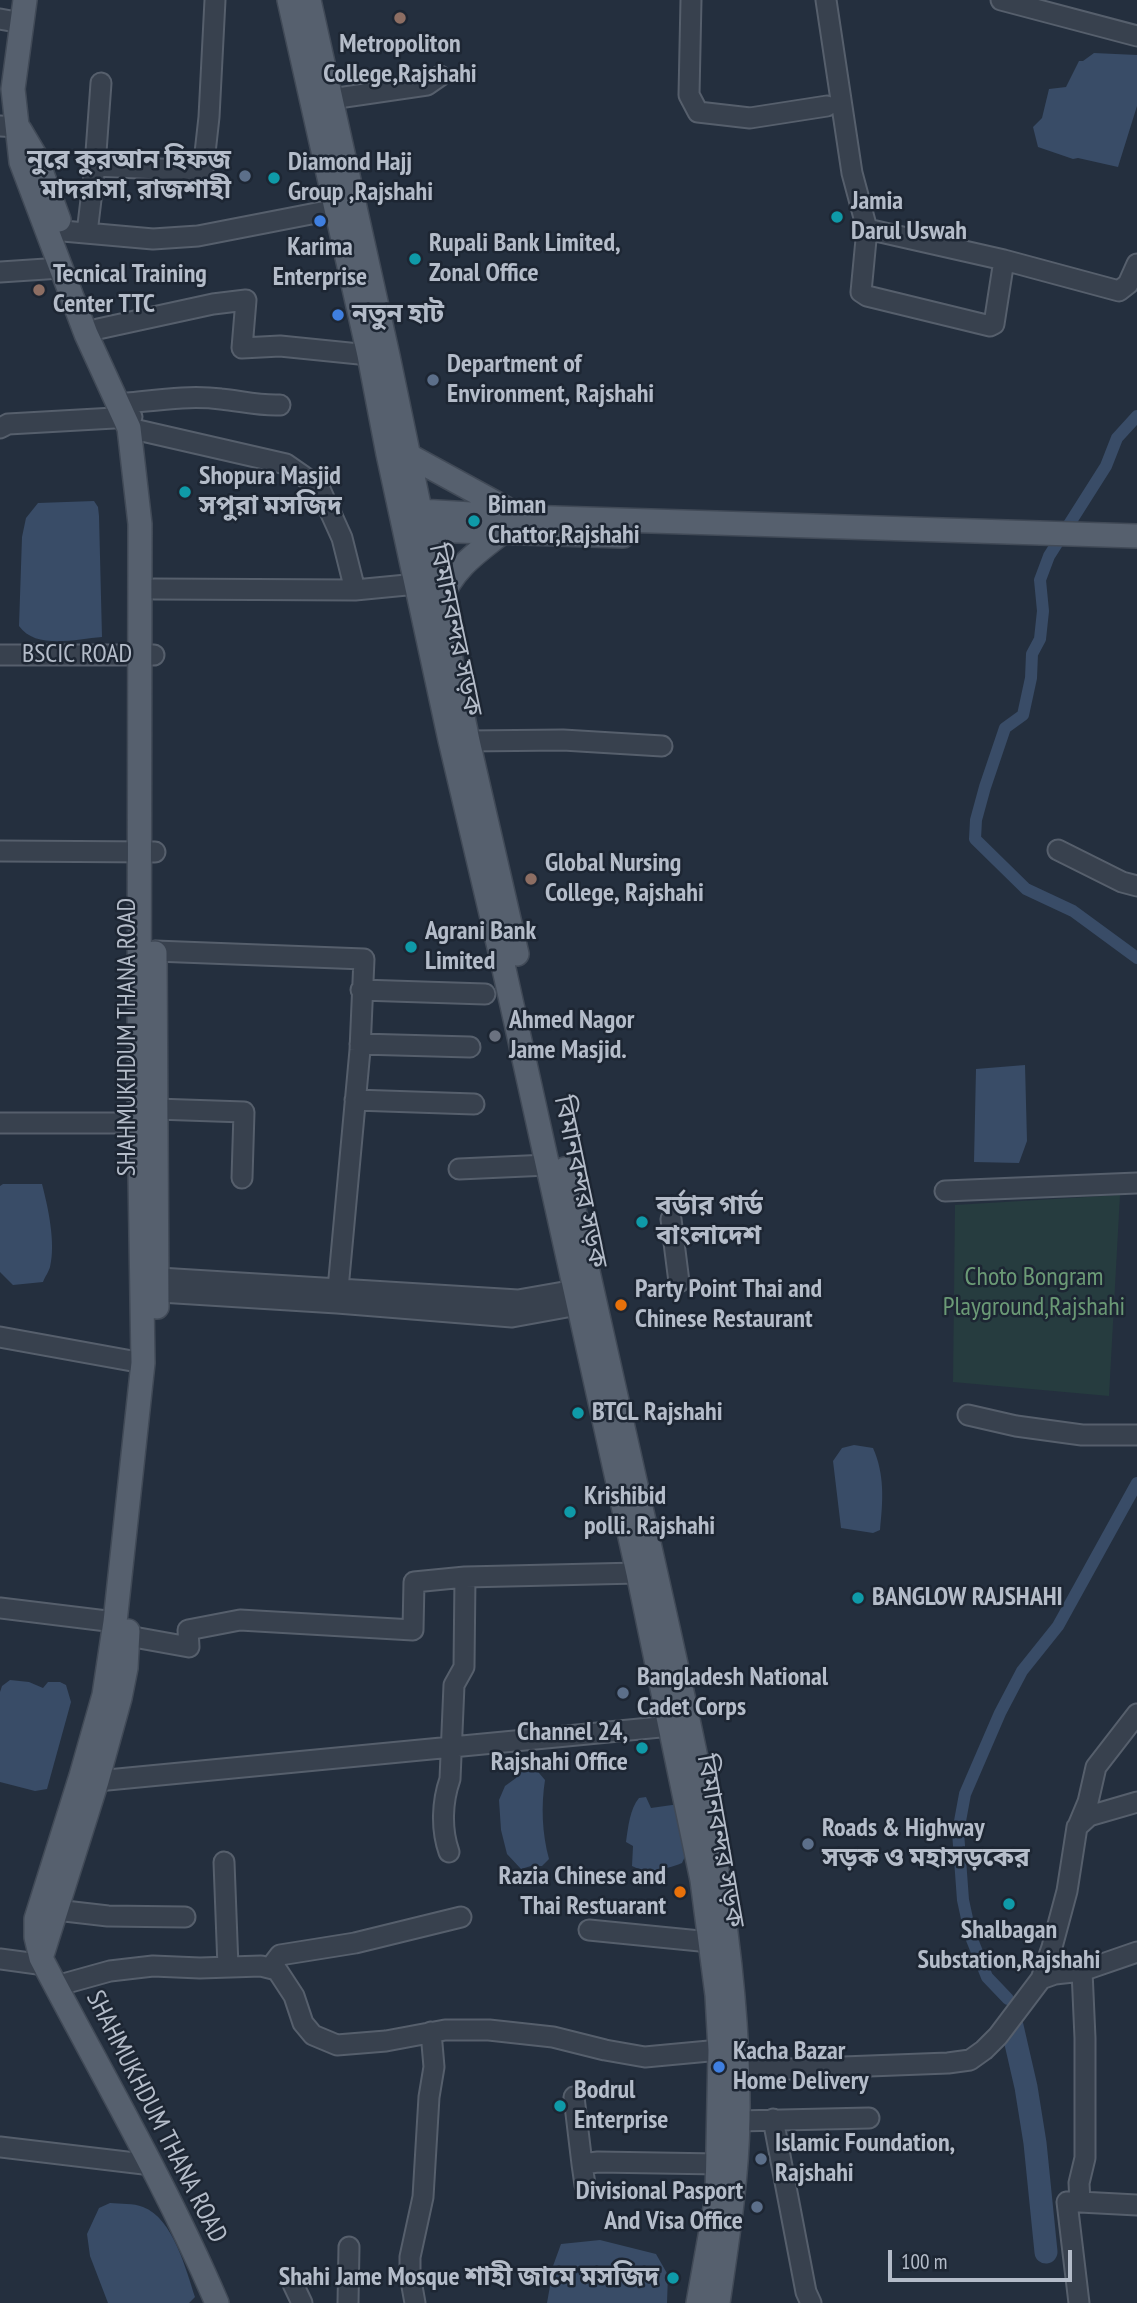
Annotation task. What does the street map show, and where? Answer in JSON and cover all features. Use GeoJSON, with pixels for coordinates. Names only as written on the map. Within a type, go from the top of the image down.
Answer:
{"type":"FeatureCollection","features":[{"type":"Feature","properties":{"kind":"main road","name":"SHAHMUKHDUM THANA ROAD"},"geometry":{"type":"LineString","coordinates":[[25,0],[11,21],[6,89],[9,126],[86,334],[130,419],[140,524],[147,655],[150,1284],[155,1362],[122,1629],[81,1776],[36,1919],[36,1937],[43,1962],[152,2165],[217,2303]]}},
{"type":"Feature","properties":{"kind":"main road","name":"বিমানবন্দর সড়ক"},"geometry":{"type":"LineString","coordinates":[[289,0],[369,355],[450,740],[577,1298],[605,1388],[689,1722],[719,1876],[738,2071],[738,2121],[733,2201],[718,2303]]}},
{"type":"Feature","properties":{"kind":"main road","name":"বিমানবন্দর সড়ক"},"geometry":{"type":"LineString","coordinates":[[309,0],[440,602],[605,1388],[638,1573],[702,1880],[720,2050],[719,2164],[717,2197],[698,2303]]}},
{"type":"Feature","properties":{"kind":"main road","name":"SHAHMUKHDUM THANA ROAD"},"geometry":{"type":"LineString","coordinates":[[9,126],[36,157],[130,419],[152,513],[154,589],[147,655]]}},
{"type":"Feature","properties":{"kind":"main road"},"geometry":{"type":"LineString","coordinates":[[408,455],[522,517]]}},
{"type":"Feature","properties":{"kind":"main road"},"geometry":{"type":"LineString","coordinates":[[422,521],[522,517],[1038,541]]}},
{"type":"Feature","properties":{"kind":"main road"},"geometry":{"type":"LineString","coordinates":[[422,521],[503,532],[1077,542],[1137,551]]}},
{"type":"Feature","properties":{"kind":"main road"},"geometry":{"type":"LineString","coordinates":[[440,602],[447,583],[472,556],[503,532]]}},
{"type":"Feature","properties":{"kind":"main road"},"geometry":{"type":"LineString","coordinates":[[1077,542],[1137,536]]}},
{"type":"Feature","properties":{"kind":"main road","name":"SHAHMUKHDUM THANA ROAD"},"geometry":{"type":"LineString","coordinates":[[147,852],[155,951],[150,1118]]}},
{"type":"Feature","properties":{"kind":"main road","name":"SHAHMUKHDUM THANA ROAD"},"geometry":{"type":"LineString","coordinates":[[43,1962],[56,1910],[97,1781],[126,1668],[122,1629],[150,1284]]}},
{"type":"Feature","properties":{"kind":"street"},"geometry":{"type":"LineString","coordinates":[[95,166],[203,171],[209,117],[215,0]]}},
{"type":"Feature","properties":{"kind":"street"},"geometry":{"type":"LineString","coordinates":[[691,0],[689,95],[698,112],[750,118],[827,106]]}},
{"type":"Feature","properties":{"kind":"street"},"geometry":{"type":"LineString","coordinates":[[827,0],[852,173],[867,229],[861,292],[867,296],[990,326],[994,324],[1004,261]]}},
{"type":"Feature","properties":{"kind":"street"},"geometry":{"type":"LineString","coordinates":[[1001,0],[1137,36]]}},
{"type":"Feature","properties":{"kind":"street"},"geometry":{"type":"LineString","coordinates":[[331,99],[427,85],[440,76]]}},
{"type":"Feature","properties":{"kind":"street"},"geometry":{"type":"LineString","coordinates":[[87,233],[101,83]]}},
{"type":"Feature","properties":{"kind":"street"},"geometry":{"type":"LineString","coordinates":[[63,231],[153,239],[198,236],[337,209]]}},
{"type":"Feature","properties":{"kind":"street"},"geometry":{"type":"LineString","coordinates":[[867,229],[1119,290],[1128,284],[1137,264]]}},
{"type":"Feature","properties":{"kind":"street"},"geometry":{"type":"LineString","coordinates":[[0,272],[61,268]]}},
{"type":"Feature","properties":{"kind":"street"},"geometry":{"type":"LineString","coordinates":[[98,329],[213,304],[246,300],[242,348],[280,346],[369,355]]}},
{"type":"Feature","properties":{"kind":"street"},"geometry":{"type":"LineString","coordinates":[[130,419],[171,399],[219,398],[262,406],[280,405]]}},
{"type":"Feature","properties":{"kind":"street"},"geometry":{"type":"LineString","coordinates":[[0,428],[8,424],[130,419],[286,464],[319,487],[342,538],[355,590]]}},
{"type":"Feature","properties":{"kind":"street"},"geometry":{"type":"LineString","coordinates":[[154,589],[355,590],[417,584]]}},
{"type":"Feature","properties":{"kind":"street","name":"BSCIC ROAD"},"geometry":{"type":"LineString","coordinates":[[0,655],[147,655]]}},
{"type":"Feature","properties":{"kind":"street"},"geometry":{"type":"LineString","coordinates":[[468,741],[563,740],[662,747]]}},
{"type":"Feature","properties":{"kind":"street"},"geometry":{"type":"LineString","coordinates":[[1058,849],[1122,882],[1137,886]]}},
{"type":"Feature","properties":{"kind":"street"},"geometry":{"type":"LineString","coordinates":[[0,851],[147,852]]}},
{"type":"Feature","properties":{"kind":"street"},"geometry":{"type":"LineString","coordinates":[[155,951],[364,959],[360,1044],[338,1289]]}},
{"type":"Feature","properties":{"kind":"street"},"geometry":{"type":"LineString","coordinates":[[362,990],[485,994]]}},
{"type":"Feature","properties":{"kind":"street"},"geometry":{"type":"LineString","coordinates":[[360,1044],[470,1047]]}},
{"type":"Feature","properties":{"kind":"street"},"geometry":{"type":"LineString","coordinates":[[355,1100],[474,1104]]}},
{"type":"Feature","properties":{"kind":"street"},"geometry":{"type":"LineString","coordinates":[[0,1123],[244,1112],[242,1178]]}},
{"type":"Feature","properties":{"kind":"street"},"geometry":{"type":"LineString","coordinates":[[459,1169],[548,1165]]}},
{"type":"Feature","properties":{"kind":"street"},"geometry":{"type":"LineString","coordinates":[[945,1191],[1137,1183]]}},
{"type":"Feature","properties":{"kind":"street"},"geometry":{"type":"LineString","coordinates":[[671,1219],[679,1282]]}},
{"type":"Feature","properties":{"kind":"street"},"geometry":{"type":"LineString","coordinates":[[150,1284],[338,1289],[518,1300],[577,1298]]}},
{"type":"Feature","properties":{"kind":"street"},"geometry":{"type":"LineString","coordinates":[[150,1284],[512,1317],[577,1298]]}},
{"type":"Feature","properties":{"kind":"street"},"geometry":{"type":"LineString","coordinates":[[0,1336],[143,1363]]}},
{"type":"Feature","properties":{"kind":"street"},"geometry":{"type":"LineString","coordinates":[[968,1415],[1016,1426],[1082,1435],[1137,1435]]}},
{"type":"Feature","properties":{"kind":"street"},"geometry":{"type":"LineString","coordinates":[[0,1608],[122,1629],[189,1647],[188,1630],[240,1620],[413,1630],[414,1582],[464,1577],[638,1573]]}},
{"type":"Feature","properties":{"kind":"street"},"geometry":{"type":"LineString","coordinates":[[449,1852],[443,1836],[445,1793],[450,1779],[454,1685],[464,1667],[464,1577]]}},
{"type":"Feature","properties":{"kind":"street"},"geometry":{"type":"LineString","coordinates":[[738,2071],[948,2063],[970,2060],[984,2050],[998,2036],[1041,1979],[1066,1891],[1077,1827],[1088,1802],[1096,1767],[1137,1714]]}},
{"type":"Feature","properties":{"kind":"street"},"geometry":{"type":"LineString","coordinates":[[97,1781],[671,1726]]}},
{"type":"Feature","properties":{"kind":"street"},"geometry":{"type":"LineString","coordinates":[[1077,1827],[1089,1816],[1137,1802]]}},
{"type":"Feature","properties":{"kind":"street"},"geometry":{"type":"LineString","coordinates":[[224,1862],[228,1967]]}},
{"type":"Feature","properties":{"kind":"street"},"geometry":{"type":"LineString","coordinates":[[56,1910],[108,1916],[185,1917]]}},
{"type":"Feature","properties":{"kind":"street"},"geometry":{"type":"LineString","coordinates":[[270,1968],[280,1955],[355,1943],[461,1917]]}},
{"type":"Feature","properties":{"kind":"street"},"geometry":{"type":"LineString","coordinates":[[589,1930],[710,1942]]}},
{"type":"Feature","properties":{"kind":"street"},"geometry":{"type":"LineString","coordinates":[[1041,1979],[1055,1974],[1082,1972],[1137,1952]]}},
{"type":"Feature","properties":{"kind":"street"},"geometry":{"type":"LineString","coordinates":[[0,1959],[43,1962]]}},
{"type":"Feature","properties":{"kind":"street"},"geometry":{"type":"LineString","coordinates":[[56,1986],[110,1971],[153,1966],[261,1966],[277,1970],[294,1996],[303,2023],[313,2035],[337,2045],[386,2041],[456,2030],[519,2032],[645,2057],[720,2050]]}},
{"type":"Feature","properties":{"kind":"street"},"geometry":{"type":"LineString","coordinates":[[1080,2202],[1079,2183],[1085,2158],[1082,1972]]}},
{"type":"Feature","properties":{"kind":"street"},"geometry":{"type":"LineString","coordinates":[[415,2303],[410,2257],[422,2197],[429,2097],[434,2067],[431,2032]]}},
{"type":"Feature","properties":{"kind":"street"},"geometry":{"type":"LineString","coordinates":[[574,2097],[585,2185]]}},
{"type":"Feature","properties":{"kind":"street"},"geometry":{"type":"LineString","coordinates":[[738,2121],[869,2118]]}},
{"type":"Feature","properties":{"kind":"street"},"geometry":{"type":"LineString","coordinates":[[772,2119],[806,2292],[811,2303]]}},
{"type":"Feature","properties":{"kind":"street"},"geometry":{"type":"LineString","coordinates":[[0,2147],[152,2165]]}},
{"type":"Feature","properties":{"kind":"street"},"geometry":{"type":"LineString","coordinates":[[583,2164],[719,2164]]}},
{"type":"Feature","properties":{"kind":"street"},"geometry":{"type":"LineString","coordinates":[[1079,2303],[1067,2203],[1137,2205]]}},
{"type":"Feature","properties":{"kind":"street"},"geometry":{"type":"LineString","coordinates":[[348,2303],[349,2247]]}},
{"type":"Feature","properties":{"kind":"street"},"geometry":{"type":"LineString","coordinates":[[293,2284],[302,2303]]}},
{"type":"Feature","properties":{"kind":"green space","name":"Choto Bongram Playground,Rajshahi"},"geometry":{"type":"Polygon","coordinates":[[[1120,1195],[1109,1396],[953,1382],[955,1205],[1120,1195]]]}},
{"type":"Feature","properties":{"kind":"water"},"geometry":{"type":"Polygon","coordinates":[[[1094,53],[1137,55],[1137,106],[1118,167],[1073,159],[1038,147],[1033,127],[1042,118],[1049,89],[1066,87],[1079,61],[1094,53]]]}},
{"type":"Feature","properties":{"kind":"water"},"geometry":{"type":"Polygon","coordinates":[[[94,501],[99,516],[102,637],[69,641],[35,638],[19,626],[22,537],[26,518],[38,503],[94,501]]]}},
{"type":"Feature","properties":{"kind":"water"},"geometry":{"type":"Polygon","coordinates":[[[1025,1065],[1027,1141],[1019,1163],[974,1162],[976,1069],[1025,1065]]]}},
{"type":"Feature","properties":{"kind":"water"},"geometry":{"type":"Polygon","coordinates":[[[42,1184],[52,1236],[52,1257],[43,1282],[13,1285],[0,1272],[0,1186],[42,1184]]]}},
{"type":"Feature","properties":{"kind":"water"},"geometry":{"type":"Polygon","coordinates":[[[854,1445],[873,1448],[880,1468],[880,1530],[873,1533],[841,1528],[833,1461],[842,1448],[854,1445]]]}},
{"type":"Feature","properties":{"kind":"water"},"geometry":{"type":"Polygon","coordinates":[[[10,1680],[29,1682],[43,1688],[48,1682],[66,1685],[71,1702],[47,1789],[35,1791],[0,1782],[0,1692],[2,1686],[10,1680]]]}},
{"type":"Feature","properties":{"kind":"water"},"geometry":{"type":"Polygon","coordinates":[[[528,1760],[545,1780],[543,1819],[549,1859],[542,1866],[521,1869],[507,1854],[501,1830],[499,1800],[505,1786],[516,1778],[522,1765],[528,1760]]]}},
{"type":"Feature","properties":{"kind":"water"},"geometry":{"type":"Polygon","coordinates":[[[646,1797],[651,1808],[679,1804],[687,1852],[682,1863],[650,1870],[632,1866],[633,1846],[626,1842],[631,1813],[639,1798],[646,1797]]]}},
{"type":"Feature","properties":{"kind":"water"},"geometry":{"type":"Polygon","coordinates":[[[110,2203],[143,2207],[163,2222],[177,2246],[195,2297],[189,2303],[108,2303],[90,2256],[87,2234],[99,2208],[110,2203]]]}},
{"type":"Feature","properties":{"kind":"water"},"geometry":{"type":"Polygon","coordinates":[[[600,2240],[656,2254],[668,2275],[667,2303],[547,2303],[549,2277],[561,2244],[600,2240]]]}},
{"type":"Feature","properties":{"kind":"waterway"},"geometry":{"type":"LineString","coordinates":[[1137,416],[1117,438],[1106,466],[1049,556],[1040,580],[1043,611],[1040,639],[1032,654],[1031,678],[1023,715],[1005,728],[976,820],[975,839],[1026,889],[1073,911],[1137,958]]}},
{"type":"Feature","properties":{"kind":"waterway"},"geometry":{"type":"LineString","coordinates":[[1008,1999],[987,1977],[971,1937],[963,1900],[958,1832],[965,1794],[1000,1713],[1022,1671],[1058,1626],[1137,1483]]}},
{"type":"Feature","properties":{"kind":"waterway"},"geometry":{"type":"LineString","coordinates":[[1012,2026],[1035,2143],[1046,2252]]}},
{"type":"Feature","properties":{"kind":"place","name":"Metropoliton College,Rajshahi"},"geometry":{"type":"Point","coordinates":[400,18]}},
{"type":"Feature","properties":{"kind":"place","name":"নুরে কুরআন হিফজ মাদরাসা, রাজশাহী"},"geometry":{"type":"Point","coordinates":[245,176]}},
{"type":"Feature","properties":{"kind":"place","name":"Diamond Hajj Group ,Rajshahi"},"geometry":{"type":"Point","coordinates":[274,178]}},
{"type":"Feature","properties":{"kind":"place","name":"Jamia Darul Uswah"},"geometry":{"type":"Point","coordinates":[837,217]}},
{"type":"Feature","properties":{"kind":"place","name":"Karima Enterprise"},"geometry":{"type":"Point","coordinates":[320,221]}},
{"type":"Feature","properties":{"kind":"place","name":"Rupali Bank Limited, Zonal Office"},"geometry":{"type":"Point","coordinates":[415,259]}},
{"type":"Feature","properties":{"kind":"place","name":"Tecnical Training Center TTC"},"geometry":{"type":"Point","coordinates":[39,290]}},
{"type":"Feature","properties":{"kind":"place","name":"নতুন হাট"},"geometry":{"type":"Point","coordinates":[338,315]}},
{"type":"Feature","properties":{"kind":"place","name":"Department of Environment, Rajshahi"},"geometry":{"type":"Point","coordinates":[433,380]}},
{"type":"Feature","properties":{"kind":"place","name":"Shopura Masjid সপুরা মসজিদ"},"geometry":{"type":"Point","coordinates":[185,492]}},
{"type":"Feature","properties":{"kind":"place","name":"Biman Chattor,Rajshahi"},"geometry":{"type":"Point","coordinates":[474,521]}},
{"type":"Feature","properties":{"kind":"place","name":"Global Nursing College, Rajshahi"},"geometry":{"type":"Point","coordinates":[531,879]}},
{"type":"Feature","properties":{"kind":"place","name":"Agrani Bank Limited"},"geometry":{"type":"Point","coordinates":[411,947]}},
{"type":"Feature","properties":{"kind":"place","name":"Ahmed Nagor Jame Masjid."},"geometry":{"type":"Point","coordinates":[495,1036]}},
{"type":"Feature","properties":{"kind":"place","name":"বর্ডার গার্ড বাংলাদেশ"},"geometry":{"type":"Point","coordinates":[642,1222]}},
{"type":"Feature","properties":{"kind":"place","name":"Party Point Thai and Chinese Restaurant"},"geometry":{"type":"Point","coordinates":[621,1305]}},
{"type":"Feature","properties":{"kind":"place","name":"BTCL Rajshahi"},"geometry":{"type":"Point","coordinates":[578,1413]}},
{"type":"Feature","properties":{"kind":"place","name":"Krishibid polli. Rajshahi"},"geometry":{"type":"Point","coordinates":[570,1512]}},
{"type":"Feature","properties":{"kind":"place","name":"BANGLOW RAJSHAHI"},"geometry":{"type":"Point","coordinates":[858,1598]}},
{"type":"Feature","properties":{"kind":"place","name":"Bangladesh National Cadet Corps"},"geometry":{"type":"Point","coordinates":[623,1693]}},
{"type":"Feature","properties":{"kind":"place","name":"Channel 24, Rajshahi Office"},"geometry":{"type":"Point","coordinates":[642,1748]}},
{"type":"Feature","properties":{"kind":"place","name":"Roads & Highway সড়ক ও মহাসড়কের"},"geometry":{"type":"Point","coordinates":[808,1844]}},
{"type":"Feature","properties":{"kind":"place","name":"Razia Chinese and Thai Restuarant"},"geometry":{"type":"Point","coordinates":[680,1892]}},
{"type":"Feature","properties":{"kind":"place","name":"Shalbagan Substation,Rajshahi"},"geometry":{"type":"Point","coordinates":[1009,1904]}},
{"type":"Feature","properties":{"kind":"place","name":"Kacha Bazar Home Delivery"},"geometry":{"type":"Point","coordinates":[719,2067]}},
{"type":"Feature","properties":{"kind":"place","name":"Bodrul Enterprise"},"geometry":{"type":"Point","coordinates":[560,2106]}},
{"type":"Feature","properties":{"kind":"place","name":"Islamic Foundation, Rajshahi"},"geometry":{"type":"Point","coordinates":[761,2159]}},
{"type":"Feature","properties":{"kind":"place","name":"Divisional Pasport And Visa Office"},"geometry":{"type":"Point","coordinates":[757,2207]}},
{"type":"Feature","properties":{"kind":"place","name":"Shahi Jame Mosque শাহী জামে মসজিদ"},"geometry":{"type":"Point","coordinates":[673,2278]}}]}
